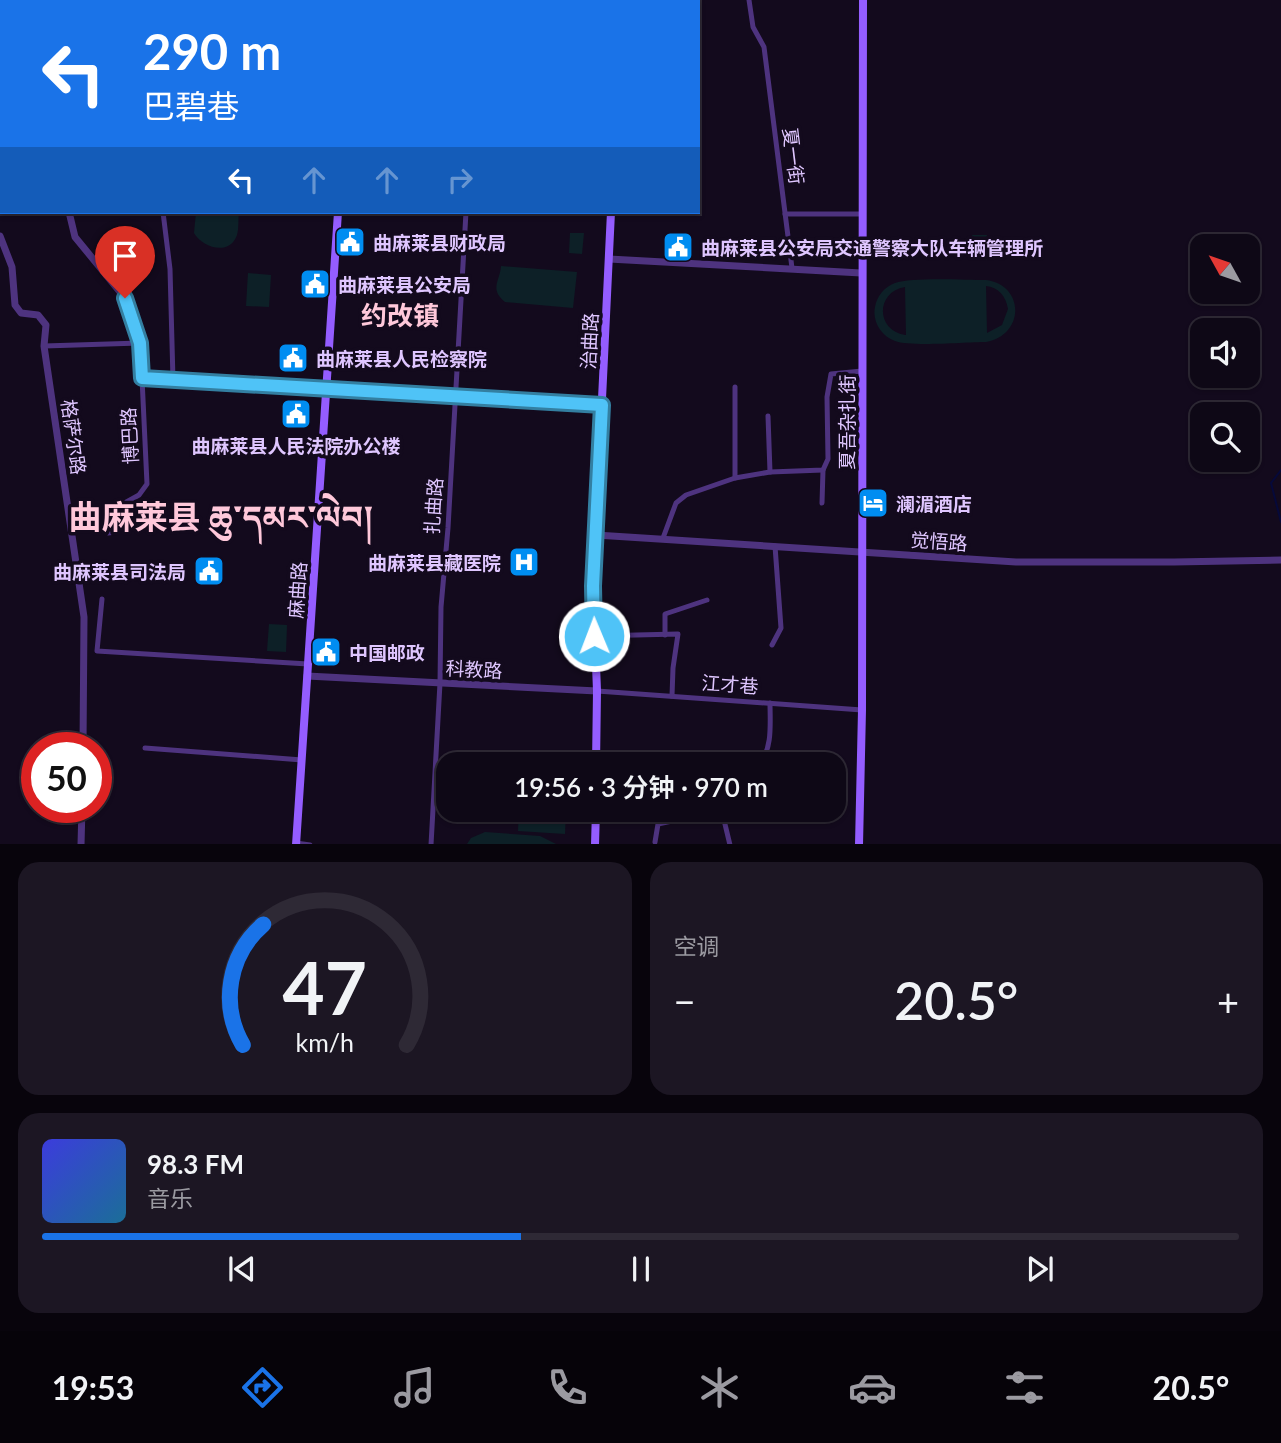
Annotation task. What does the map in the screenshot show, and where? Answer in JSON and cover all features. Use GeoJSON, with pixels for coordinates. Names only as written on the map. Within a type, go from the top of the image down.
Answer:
{"type":"FeatureCollection","features":[{"type":"Feature","properties":{"kind":"main road","name":"夏吾杂扎街"},"geometry":{"type":"LineString","coordinates":[[859,844],[862,710],[863,0]]}},
{"type":"Feature","properties":{"kind":"main road","name":"麻曲路"},"geometry":{"type":"LineString","coordinates":[[296,844],[338,214]]}},
{"type":"Feature","properties":{"kind":"main road","name":"治曲路"},"geometry":{"type":"LineString","coordinates":[[596,752],[593,586],[611,214]]}},
{"type":"Feature","properties":{"kind":"main road"},"geometry":{"type":"LineString","coordinates":[[595,844],[596,822]]}},
{"type":"Feature","properties":{"kind":"street","name":"夏一街"},"geometry":{"type":"LineString","coordinates":[[749,0],[753,27],[764,47],[792,268]]}},
{"type":"Feature","properties":{"kind":"street","name":"博巴路"},"geometry":{"type":"LineString","coordinates":[[69,214],[75,237],[125,298],[140,343],[147,484],[139,495],[121,505],[115,532],[108,533]]}},
{"type":"Feature","properties":{"kind":"street"},"geometry":{"type":"LineString","coordinates":[[163,214],[170,269],[173,380]]}},
{"type":"Feature","properties":{"kind":"street","name":"扎曲路"},"geometry":{"type":"LineString","coordinates":[[431,844],[440,683],[441,607],[466,214]]}},
{"type":"Feature","properties":{"kind":"street"},"geometry":{"type":"LineString","coordinates":[[785,214],[862,214]]}},
{"type":"Feature","properties":{"kind":"street","name":"格萨尔路"},"geometry":{"type":"LineString","coordinates":[[0,236],[12,267],[15,305],[22,313],[38,316],[46,325],[44,346],[84,617],[83,732]]}},
{"type":"Feature","properties":{"kind":"street"},"geometry":{"type":"LineString","coordinates":[[609,259],[861,273]]}},
{"type":"Feature","properties":{"kind":"street"},"geometry":{"type":"LineString","coordinates":[[44,346],[140,343]]}},
{"type":"Feature","properties":{"kind":"street"},"geometry":{"type":"LineString","coordinates":[[822,503],[823,470],[828,459],[827,397],[831,374],[862,370]]}},
{"type":"Feature","properties":{"kind":"street"},"geometry":{"type":"LineString","coordinates":[[142,378],[602,405]]}},
{"type":"Feature","properties":{"kind":"street"},"geometry":{"type":"LineString","coordinates":[[735,387],[735,478]]}},
{"type":"Feature","properties":{"kind":"street"},"geometry":{"type":"LineString","coordinates":[[768,416],[770,472]]}},
{"type":"Feature","properties":{"kind":"street"},"geometry":{"type":"LineString","coordinates":[[663,538],[676,503],[686,495],[735,478],[770,472],[823,470]]}},
{"type":"Feature","properties":{"kind":"street","name":"觉悟路"},"geometry":{"type":"LineString","coordinates":[[596,535],[1016,562],[1281,560]]}},
{"type":"Feature","properties":{"kind":"street"},"geometry":{"type":"LineString","coordinates":[[772,645],[781,628],[775,546]]}},
{"type":"Feature","properties":{"kind":"street"},"geometry":{"type":"LineString","coordinates":[[102,599],[97,651],[308,664]]}},
{"type":"Feature","properties":{"kind":"street"},"geometry":{"type":"LineString","coordinates":[[665,635],[665,614],[707,600]]}},
{"type":"Feature","properties":{"kind":"street"},"geometry":{"type":"LineString","coordinates":[[594,636],[678,634],[672,696]]}},
{"type":"Feature","properties":{"kind":"street","name":"科教路"},"geometry":{"type":"LineString","coordinates":[[307,676],[597,691]]}},
{"type":"Feature","properties":{"kind":"street","name":"江才巷"},"geometry":{"type":"LineString","coordinates":[[597,691],[862,710]]}},
{"type":"Feature","properties":{"kind":"street"},"geometry":{"type":"LineString","coordinates":[[766,752],[769,743],[770,703]]}},
{"type":"Feature","properties":{"kind":"street"},"geometry":{"type":"LineString","coordinates":[[145,748],[302,760]]}},
{"type":"Feature","properties":{"kind":"street"},"geometry":{"type":"LineString","coordinates":[[655,842],[658,824],[667,822]]}},
{"type":"Feature","properties":{"kind":"street"},"geometry":{"type":"LineString","coordinates":[[724,822],[730,844]]}},
{"type":"Feature","properties":{"kind":"street"},"geometry":{"type":"LineString","coordinates":[[81,844],[82,823]]}},
{"type":"Feature","properties":{"kind":"shaded area"},"geometry":{"type":"Polygon","coordinates":[[[196,214],[239,214],[238,233],[228,246],[209,246],[194,233],[196,214]]]}},
{"type":"Feature","properties":{"kind":"shaded area"},"geometry":{"type":"Polygon","coordinates":[[[570,233],[584,233],[582,254],[569,253],[570,233]]]}},
{"type":"Feature","properties":{"kind":"shaded area"},"geometry":{"type":"Polygon","coordinates":[[[972,235],[987,235],[987,260],[973,260],[972,235]]]}},
{"type":"Feature","properties":{"kind":"shaded area"},"geometry":{"type":"Polygon","coordinates":[[[501,266],[577,272],[573,308],[505,302],[496,289],[501,266]]]}},
{"type":"Feature","properties":{"kind":"shaded area"},"geometry":{"type":"Polygon","coordinates":[[[248,273],[271,275],[269,307],[246,306],[248,273]]]}},
{"type":"Feature","properties":{"kind":"shaded area"},"geometry":{"type":"Polygon","coordinates":[[[925,279],[986,280],[999,284],[1008,291],[1013,300],[1013,321],[999,338],[986,342],[903,343],[886,336],[876,323],[874,312],[877,299],[884,289],[895,283],[925,279]],[[986,286],[987,333],[1002,325],[1008,309],[1001,293],[986,286]],[[905,287],[888,296],[883,311],[889,327],[906,335],[905,287]]]}},
{"type":"Feature","properties":{"kind":"shaded area"},"geometry":{"type":"Polygon","coordinates":[[[269,624],[287,625],[286,652],[267,651],[269,624]]]}},
{"type":"Feature","properties":{"kind":"shaded area"},"geometry":{"type":"Polygon","coordinates":[[[518,822],[566,822],[565,834],[518,831],[518,822]]]}},
{"type":"Feature","properties":{"kind":"shaded area"},"geometry":{"type":"Polygon","coordinates":[[[485,832],[540,836],[556,844],[467,844],[471,838],[485,832]]]}},
{"type":"Feature","properties":{"kind":"waterway"},"geometry":{"type":"LineString","coordinates":[[1281,470],[1271,483],[1281,522]]}},
{"type":"Feature","properties":{"kind":"place","name":"曲麻莱县财政局"},"geometry":{"type":"Point","coordinates":[350,242]}},
{"type":"Feature","properties":{"kind":"place","name":"曲麻莱县公安局交通警察大队车辆管理所"},"geometry":{"type":"Point","coordinates":[678,247]}},
{"type":"Feature","properties":{"kind":"place","name":"曲麻莱县公安局"},"geometry":{"type":"Point","coordinates":[315,284]}},
{"type":"Feature","properties":{"kind":"place","name":"曲麻莱县人民检察院"},"geometry":{"type":"Point","coordinates":[293,358]}},
{"type":"Feature","properties":{"kind":"place","name":"曲麻莱县人民法院办公楼"},"geometry":{"type":"Point","coordinates":[296,414]}},
{"type":"Feature","properties":{"kind":"place","name":"澜湄酒店"},"geometry":{"type":"Point","coordinates":[873,503]}},
{"type":"Feature","properties":{"kind":"place","name":"曲麻莱县藏医院"},"geometry":{"type":"Point","coordinates":[524,562]}},
{"type":"Feature","properties":{"kind":"place","name":"曲麻莱县司法局"},"geometry":{"type":"Point","coordinates":[209,571]}},
{"type":"Feature","properties":{"kind":"place","name":"中国邮政"},"geometry":{"type":"Point","coordinates":[326,652]}},
{"type":"Feature","properties":{"kind":"district","name":"约改镇"},"geometry":{"type":"Point","coordinates":[400,315]}},
{"type":"Feature","properties":{"kind":"district","name":"曲麻莱县 ཆུ་དམར་ལེབ།"},"geometry":{"type":"Point","coordinates":[221,516]}},
{"type":"Feature","properties":{"kind":"route"},"geometry":{"type":"LineString","coordinates":[[125,298],[140,343],[142,378],[602,405],[593,586],[594,636]]}}]}
